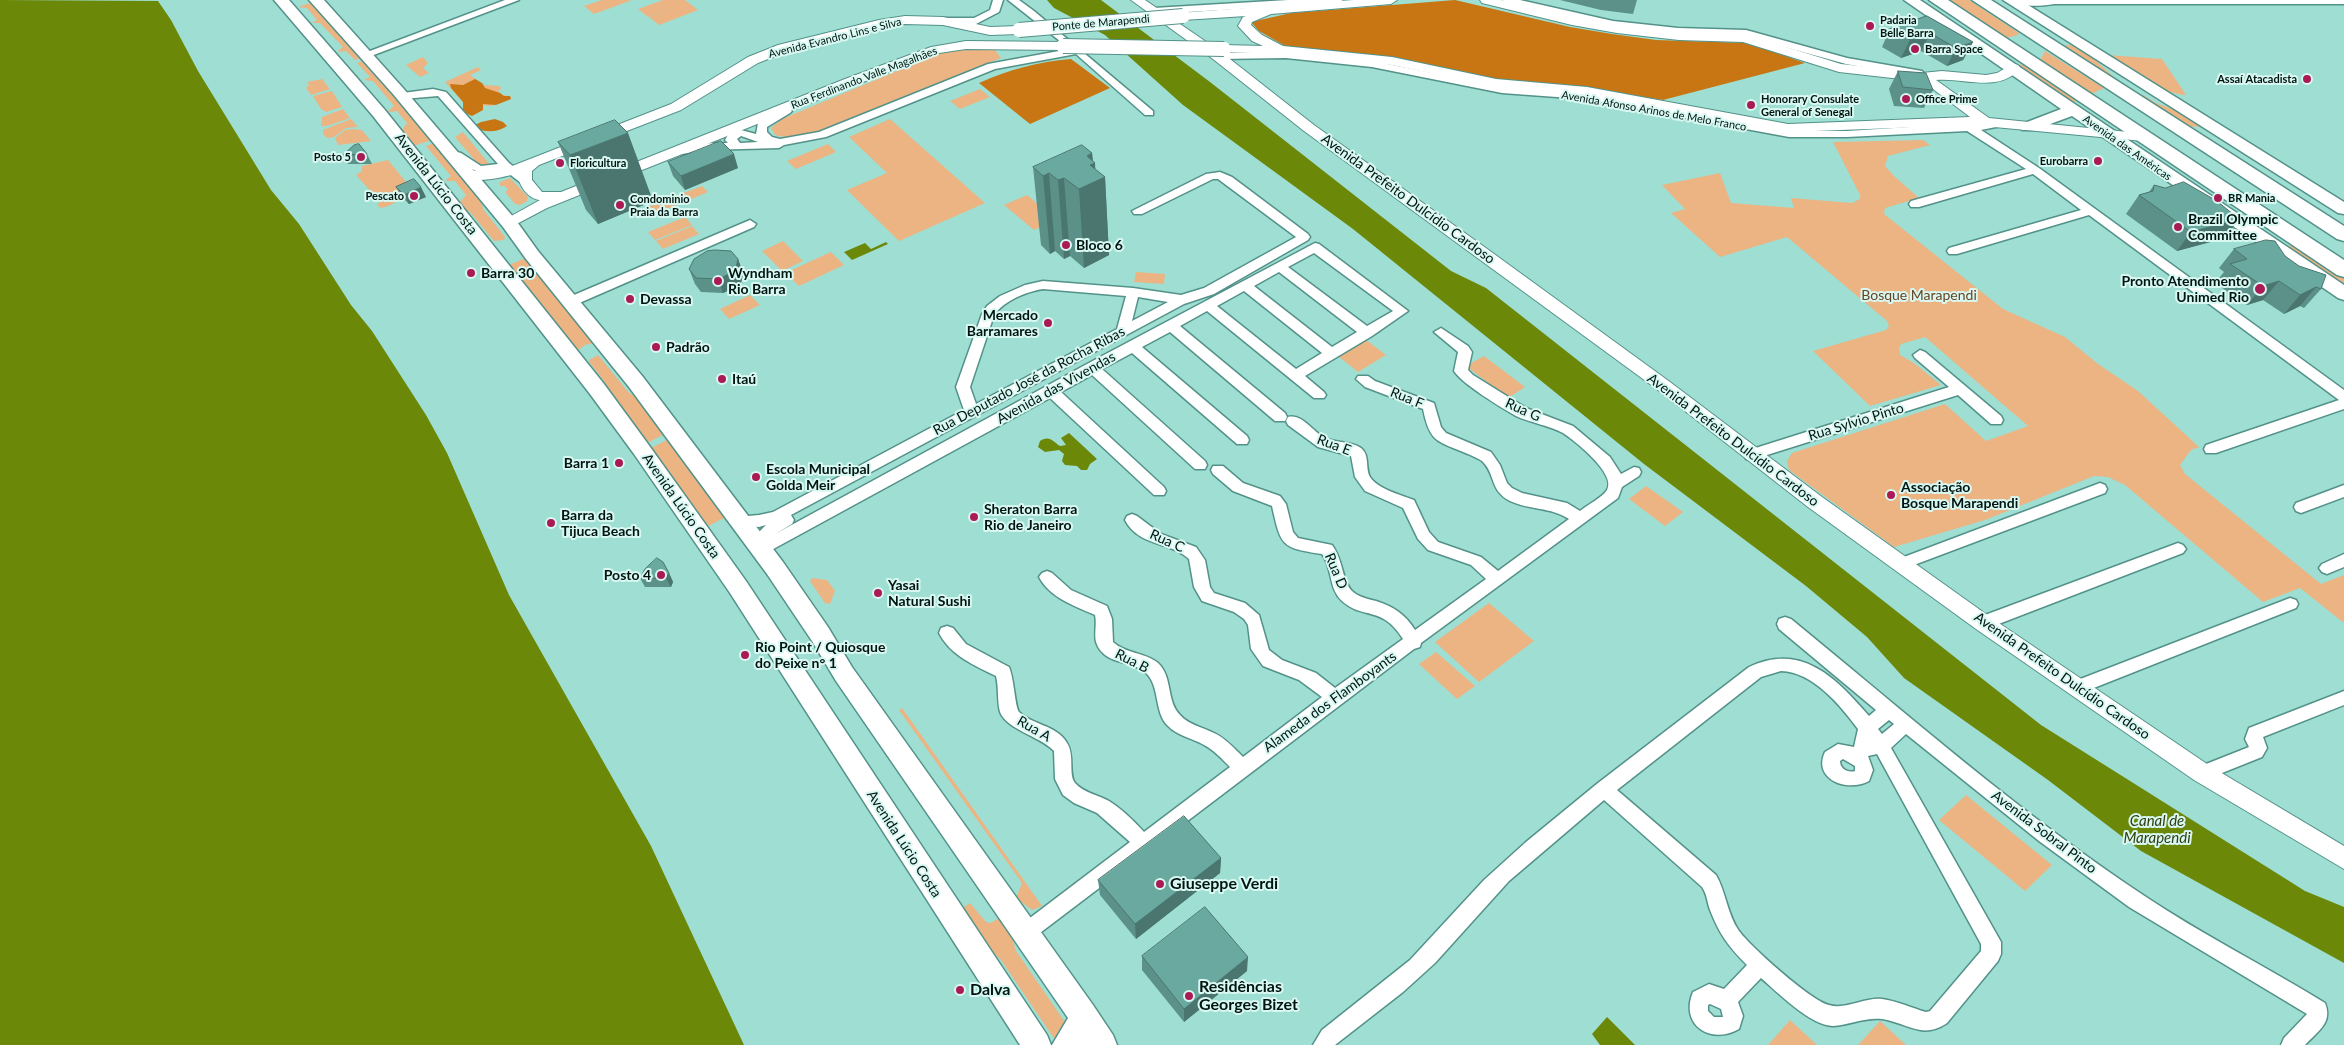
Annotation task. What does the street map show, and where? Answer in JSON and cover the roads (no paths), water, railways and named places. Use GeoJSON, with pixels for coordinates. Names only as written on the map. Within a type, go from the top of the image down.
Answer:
{"type":"FeatureCollection","features":[{"type":"Feature","properties":{"kind":"highway","name":"Avenida das Américas"},"geometry":{"type":"LineString","coordinates":[[1937,0],[1996,39],[2082,106],[2143,137],[2344,270]]}},
{"type":"Feature","properties":{"kind":"highway"},"geometry":{"type":"LineString","coordinates":[[1980,0],[2344,235]]}},
{"type":"Feature","properties":{"kind":"highway"},"geometry":{"type":"LineString","coordinates":[[1940,20],[1976,36],[2021,40],[2029,32],[2032,18],[2029,5]]}},
{"type":"Feature","properties":{"kind":"highway"},"geometry":{"type":"LineString","coordinates":[[2082,106],[2115,87],[2124,78],[2120,69]]}},
{"type":"Feature","properties":{"kind":"main road","name":"Avenida Lúcio Costa"},"geometry":{"type":"LineString","coordinates":[[281,0],[341,67],[597,389],[738,588],[1037,1045]]}},
{"type":"Feature","properties":{"kind":"main road","name":"Avenida Lúcio Costa"},"geometry":{"type":"LineString","coordinates":[[316,0],[403,96],[448,153],[510,224],[532,255],[572,301],[631,375],[742,521],[820,634],[844,674],[1102,1045]]}},
{"type":"Feature","properties":{"kind":"main road","name":"Avenida das Américas"},"geometry":{"type":"LineString","coordinates":[[1910,0],[2013,68],[2082,106],[2104,134],[2344,294]]}},
{"type":"Feature","properties":{"kind":"main road"},"geometry":{"type":"LineString","coordinates":[[2010,0],[2029,5],[2120,69],[2344,209]]}},
{"type":"Feature","properties":{"kind":"main road"},"geometry":{"type":"LineString","coordinates":[[2028,127],[2082,106]]}},
{"type":"Feature","properties":{"kind":"main road"},"geometry":{"type":"LineString","coordinates":[[463,219],[493,246],[502,246],[509,241],[510,224]]}},
{"type":"Feature","properties":{"kind":"main road"},"geometry":{"type":"LineString","coordinates":[[597,389],[584,362],[590,354],[603,352],[631,375]]}},
{"type":"Feature","properties":{"kind":"main road"},"geometry":{"type":"LineString","coordinates":[[1002,992],[1051,1045]]}},
{"type":"Feature","properties":{"kind":"main road"},"geometry":{"type":"LineString","coordinates":[[1066,1045],[1076,1035],[1082,1015]]}},
{"type":"Feature","properties":{"kind":"street"},"geometry":{"type":"LineString","coordinates":[[366,54],[514,0]]}},
{"type":"Feature","properties":{"kind":"street"},"geometry":{"type":"LineString","coordinates":[[991,14],[996,9],[998,0]]}},
{"type":"Feature","properties":{"kind":"street"},"geometry":{"type":"LineString","coordinates":[[1013,0],[1059,33],[1149,113]]}},
{"type":"Feature","properties":{"kind":"street","name":"Avenida Prefeito Dulcídio Cardoso"},"geometry":{"type":"LineString","coordinates":[[1137,0],[1221,52],[1309,128],[1481,251],[1664,386],[1751,455],[1901,564],[2076,688],[2202,773],[2344,858]]}},
{"type":"Feature","properties":{"kind":"street"},"geometry":{"type":"LineString","coordinates":[[1154,11],[1338,0]]}},
{"type":"Feature","properties":{"kind":"street"},"geometry":{"type":"LineString","coordinates":[[1359,4],[1375,0]]}},
{"type":"Feature","properties":{"kind":"street"},"geometry":{"type":"LineString","coordinates":[[1326,58],[1286,50],[1266,43],[1248,31],[1244,26],[1245,23],[1252,18],[1273,11],[1391,0]]}},
{"type":"Feature","properties":{"kind":"street"},"geometry":{"type":"LineString","coordinates":[[1486,0],[1572,21],[1617,29],[1679,36],[1744,38],[1839,68],[1922,77],[1994,78],[2013,68]]}},
{"type":"Feature","properties":{"kind":"street"},"geometry":{"type":"LineString","coordinates":[[1507,0],[1613,24],[1678,31],[1746,33],[1846,61],[1918,73],[1992,124]]}},
{"type":"Feature","properties":{"kind":"street"},"geometry":{"type":"LineString","coordinates":[[2029,5],[2053,0],[2344,1]]}},
{"type":"Feature","properties":{"kind":"street"},"geometry":{"type":"LineString","coordinates":[[1249,6],[1300,9]]}},
{"type":"Feature","properties":{"kind":"street"},"geometry":{"type":"LineString","coordinates":[[943,21],[976,21],[991,14],[1010,9],[1027,10]]}},
{"type":"Feature","properties":{"kind":"street","name":"Ponte de Marapendi"},"geometry":{"type":"LineString","coordinates":[[1019,30],[1232,12],[1273,11]]}},
{"type":"Feature","properties":{"kind":"street","name":"Avenida Evandro Lins e Silva"},"geometry":{"type":"LineString","coordinates":[[467,174],[488,176],[508,168],[535,161],[676,107],[692,100],[743,66],[767,54],[893,22],[943,21],[990,31],[1019,30]]}},
{"type":"Feature","properties":{"kind":"street","name":"Rua Ferdinando Valle Magalhães"},"geometry":{"type":"LineString","coordinates":[[510,224],[531,210],[567,195],[802,101],[945,48],[966,45],[1062,46]]}},
{"type":"Feature","properties":{"kind":"street","name":"Ponte de Marapendi"},"geometry":{"type":"LineString","coordinates":[[1062,46],[1221,52]]}},
{"type":"Feature","properties":{"kind":"street","name":"Avenida Afonso Arinos de Melo Franco"},"geometry":{"type":"LineString","coordinates":[[1221,52],[1286,50],[1392,61],[1496,83],[1587,91],[1687,113]]}},
{"type":"Feature","properties":{"kind":"street"},"geometry":{"type":"LineString","coordinates":[[738,146],[731,140],[732,137],[739,133],[748,133],[760,140],[787,141],[822,135],[992,66],[1077,51]]}},
{"type":"Feature","properties":{"kind":"street","name":"Avenida Afonso Arinos de Melo Franco"},"geometry":{"type":"LineString","coordinates":[[1221,52],[1326,58],[1399,68],[1486,87],[1584,96],[1739,123],[1788,128],[1992,124],[2143,137]]}},
{"type":"Feature","properties":{"kind":"street"},"geometry":{"type":"LineString","coordinates":[[673,153],[707,147],[790,145],[818,141],[1017,62]]}},
{"type":"Feature","properties":{"kind":"street"},"geometry":{"type":"LineString","coordinates":[[1953,76],[1953,84],[1958,91],[1992,124],[1995,131],[1995,142]]}},
{"type":"Feature","properties":{"kind":"street"},"geometry":{"type":"LineString","coordinates":[[908,106],[918,99],[957,83],[960,79]]}},
{"type":"Feature","properties":{"kind":"street"},"geometry":{"type":"LineString","coordinates":[[1486,87],[1518,85]]}},
{"type":"Feature","properties":{"kind":"street"},"geometry":{"type":"LineString","coordinates":[[403,96],[433,92],[442,94],[508,168],[525,181],[538,196],[567,195]]}},
{"type":"Feature","properties":{"kind":"street"},"geometry":{"type":"LineString","coordinates":[[768,140],[761,133],[762,125],[802,101]]}},
{"type":"Feature","properties":{"kind":"street"},"geometry":{"type":"LineString","coordinates":[[1964,124],[1995,142],[2035,170],[2344,397]]}},
{"type":"Feature","properties":{"kind":"street"},"geometry":{"type":"LineString","coordinates":[[448,153],[462,157],[479,170],[508,168]]}},
{"type":"Feature","properties":{"kind":"street"},"geometry":{"type":"LineString","coordinates":[[525,181],[525,170],[535,161]]}},
{"type":"Feature","properties":{"kind":"street"},"geometry":{"type":"LineString","coordinates":[[1915,204],[2035,170]]}},
{"type":"Feature","properties":{"kind":"street"},"geometry":{"type":"LineString","coordinates":[[1138,211],[1210,176],[1220,175],[1303,235],[1309,242],[1402,311],[1295,376]]}},
{"type":"Feature","properties":{"kind":"street"},"geometry":{"type":"LineString","coordinates":[[1954,251],[2090,211]]}},
{"type":"Feature","properties":{"kind":"street"},"geometry":{"type":"LineString","coordinates":[[572,301],[750,224]]}},
{"type":"Feature","properties":{"kind":"street","name":"Avenida das Vivendas"},"geometry":{"type":"LineString","coordinates":[[759,545],[797,529],[1092,367],[1208,306],[1279,266],[1309,242]]}},
{"type":"Feature","properties":{"kind":"street","name":"Rua Deputado José da Rocha Ribas"},"geometry":{"type":"LineString","coordinates":[[742,521],[759,522],[777,516],[972,412],[996,404],[1123,331],[1186,303],[1202,300],[1209,291],[1309,242]]}},
{"type":"Feature","properties":{"kind":"street"},"geometry":{"type":"LineString","coordinates":[[1279,266],[1367,333]]}},
{"type":"Feature","properties":{"kind":"street"},"geometry":{"type":"LineString","coordinates":[[1245,285],[1332,354]]}},
{"type":"Feature","properties":{"kind":"street"},"geometry":{"type":"LineString","coordinates":[[972,412],[963,387],[988,314],[996,304],[1031,286],[1133,292],[1186,303]]}},
{"type":"Feature","properties":{"kind":"street"},"geometry":{"type":"LineString","coordinates":[[1123,331],[1133,292]]}},
{"type":"Feature","properties":{"kind":"street","name":"Rua Deputado José da Rocha Ribas"},"geometry":{"type":"LineString","coordinates":[[759,545],[771,528],[996,404],[1186,303]]}},
{"type":"Feature","properties":{"kind":"street"},"geometry":{"type":"LineString","coordinates":[[1208,306],[1319,395]]}},
{"type":"Feature","properties":{"kind":"street","name":"Rua E"},"geometry":{"type":"LineString","coordinates":[[1171,325],[1287,419],[1323,443],[1345,447],[1356,452],[1359,456],[1362,477],[1370,487],[1409,504],[1423,535],[1433,546],[1476,561],[1497,579]]}},
{"type":"Feature","properties":{"kind":"street","name":"Rua G"},"geometry":{"type":"LineString","coordinates":[[1441,332],[1465,352],[1461,371],[1468,378],[1521,412],[1568,430],[1605,461],[1613,472],[1616,484]]}},
{"type":"Feature","properties":{"kind":"street"},"geometry":{"type":"LineString","coordinates":[[1132,346],[1242,440]]}},
{"type":"Feature","properties":{"kind":"street"},"geometry":{"type":"LineString","coordinates":[[1920,355],[1996,420]]}},
{"type":"Feature","properties":{"kind":"street"},"geometry":{"type":"LineString","coordinates":[[1092,367],[1200,465]]}},
{"type":"Feature","properties":{"kind":"street","name":"Rua F"},"geometry":{"type":"LineString","coordinates":[[1363,378],[1370,384],[1429,406],[1434,428],[1441,438],[1486,456],[1493,465],[1501,486],[1507,492],[1529,501],[1562,507],[1580,519]]}},
{"type":"Feature","properties":{"kind":"street","name":"Rua Sylvio Pinto"},"geometry":{"type":"LineString","coordinates":[[1751,455],[1960,389]]}},
{"type":"Feature","properties":{"kind":"street"},"geometry":{"type":"LineString","coordinates":[[1050,390],[1159,491]]}},
{"type":"Feature","properties":{"kind":"street"},"geometry":{"type":"LineString","coordinates":[[2211,450],[2344,404]]}},
{"type":"Feature","properties":{"kind":"street","name":"Rua D"},"geometry":{"type":"LineString","coordinates":[[1218,470],[1238,486],[1275,500],[1281,508],[1286,535],[1300,545],[1327,549],[1335,564],[1338,581],[1344,594],[1359,602],[1384,609],[1402,621],[1414,642]]}},
{"type":"Feature","properties":{"kind":"street","name":"Alameda dos Flamboyants"},"geometry":{"type":"LineString","coordinates":[[1025,933],[1334,698],[1414,642],[1580,519],[1613,494],[1616,484],[1634,472]]}},
{"type":"Feature","properties":{"kind":"street"},"geometry":{"type":"LineString","coordinates":[[1901,564],[2100,489]]}},
{"type":"Feature","properties":{"kind":"street"},"geometry":{"type":"LineString","coordinates":[[2301,507],[2344,491]]}},
{"type":"Feature","properties":{"kind":"street","name":"Rua C"},"geometry":{"type":"LineString","coordinates":[[1132,520],[1151,536],[1181,546],[1193,554],[1198,566],[1203,592],[1212,600],[1234,605],[1250,614],[1256,621],[1256,642],[1268,660],[1279,667],[1302,674],[1321,685],[1334,698]]}},
{"type":"Feature","properties":{"kind":"street"},"geometry":{"type":"LineString","coordinates":[[1983,622],[2178,549]]}},
{"type":"Feature","properties":{"kind":"street"},"geometry":{"type":"LineString","coordinates":[[2326,568],[2344,560]]}},
{"type":"Feature","properties":{"kind":"street","name":"Rua B"},"geometry":{"type":"LineString","coordinates":[[1047,577],[1065,594],[1101,610],[1105,616],[1104,638],[1106,645],[1121,656],[1151,668],[1162,686],[1165,707],[1174,721],[1190,732],[1214,742],[1242,767]]}},
{"type":"Feature","properties":{"kind":"street"},"geometry":{"type":"LineString","coordinates":[[2076,688],[2290,604]]}},
{"type":"Feature","properties":{"kind":"street","name":"Avenida Sobral Pinto"},"geometry":{"type":"LineString","coordinates":[[1785,624],[1996,796],[2128,895],[2194,937],[2315,1008],[2320,1014],[2290,1045]]}},
{"type":"Feature","properties":{"kind":"street","name":"Rua A"},"geometry":{"type":"LineString","coordinates":[[947,633],[960,649],[1003,672],[1006,677],[1008,710],[1014,718],[1060,745],[1064,756],[1063,783],[1081,798],[1109,812],[1128,827],[1142,843]]}},
{"type":"Feature","properties":{"kind":"street"},"geometry":{"type":"LineString","coordinates":[[1329,1042],[1417,967],[1500,877],[1604,789],[1755,672],[1768,665],[1785,664],[1802,669],[1822,681],[1842,699],[1867,728],[1881,746],[1991,942],[1993,949],[1988,960],[1940,1016],[1934,1020],[1926,1022],[1881,1009],[1831,1016],[1820,1013],[1806,1004],[1760,966],[1739,945],[1728,930],[1712,884],[1604,789]]}},
{"type":"Feature","properties":{"kind":"street"},"geometry":{"type":"LineString","coordinates":[[2202,773],[2256,752],[2258,748],[2254,739],[2256,733],[2261,730],[2344,698]]}},
{"type":"Feature","properties":{"kind":"street"},"geometry":{"type":"LineString","coordinates":[[1889,709],[1867,728],[1859,753],[1881,746],[1906,724]]}},
{"type":"Feature","properties":{"kind":"street"},"geometry":{"type":"LineString","coordinates":[[1726,1001],[1760,966]]}},
{"type":"Feature","properties":{"kind":"water"},"geometry":{"type":"Polygon","coordinates":[[[0,0],[158,1],[171,20],[198,71],[271,190],[299,224],[351,305],[372,331],[426,415],[447,453],[509,595],[651,846],[744,1045],[0,1045],[0,0]]]}},
{"type":"Feature","properties":{"kind":"water","name":"Canal de Marapendi"},"geometry":{"type":"Polygon","coordinates":[[[1047,0],[1101,0],[1210,82],[1451,271],[1486,288],[2041,725],[2305,891],[2344,907],[2344,963],[2141,851],[2048,780],[1904,678],[1867,637],[1806,586],[1644,464],[1353,229],[1183,105],[1105,35],[1054,8],[1047,0]]]}},
{"type":"Feature","properties":{"kind":"water"},"geometry":{"type":"Polygon","coordinates":[[[886,242],[888,244],[852,260],[844,252],[865,243],[871,249],[886,242]]]}},
{"type":"Feature","properties":{"kind":"water"},"geometry":{"type":"Polygon","coordinates":[[[1069,433],[1097,459],[1090,464],[1087,470],[1081,470],[1077,466],[1065,465],[1062,461],[1064,454],[1059,450],[1045,452],[1038,447],[1040,441],[1046,439],[1051,439],[1060,446],[1066,445],[1061,438],[1069,433]]]}},
{"type":"Feature","properties":{"kind":"water"},"geometry":{"type":"Polygon","coordinates":[[[1607,1017],[1635,1045],[1600,1045],[1592,1034],[1607,1017]]]}},
{"type":"Feature","properties":{"kind":"place","name":"Padaria Belle Barra"},"geometry":{"type":"Point","coordinates":[1870,26]}},
{"type":"Feature","properties":{"kind":"place","name":"Barra Space"},"geometry":{"type":"Point","coordinates":[1915,49]}},
{"type":"Feature","properties":{"kind":"place","name":"Assaí Atacadista"},"geometry":{"type":"Point","coordinates":[2307,79]}},
{"type":"Feature","properties":{"kind":"place","name":"Office Prime"},"geometry":{"type":"Point","coordinates":[1906,99]}},
{"type":"Feature","properties":{"kind":"place","name":"Honorary Consulate General of Senegal"},"geometry":{"type":"Point","coordinates":[1751,105]}},
{"type":"Feature","properties":{"kind":"place","name":"Posto 5"},"geometry":{"type":"Point","coordinates":[361,157]}},
{"type":"Feature","properties":{"kind":"place","name":"Eurobarra"},"geometry":{"type":"Point","coordinates":[2098,161]}},
{"type":"Feature","properties":{"kind":"place","name":"Floricultura"},"geometry":{"type":"Point","coordinates":[560,163]}},
{"type":"Feature","properties":{"kind":"place","name":"Pescato"},"geometry":{"type":"Point","coordinates":[414,196]}},
{"type":"Feature","properties":{"kind":"place","name":"BR Mania"},"geometry":{"type":"Point","coordinates":[2218,198]}},
{"type":"Feature","properties":{"kind":"place","name":"Condominio Praia da Barra"},"geometry":{"type":"Point","coordinates":[620,205]}},
{"type":"Feature","properties":{"kind":"place","name":"Brazil Olympic Committee"},"geometry":{"type":"Point","coordinates":[2178,227]}},
{"type":"Feature","properties":{"kind":"place","name":"Bloco 6"},"geometry":{"type":"Point","coordinates":[1066,245]}},
{"type":"Feature","properties":{"kind":"place","name":"Barra 30"},"geometry":{"type":"Point","coordinates":[471,273]}},
{"type":"Feature","properties":{"kind":"place","name":"Wyndham Rio Barra"},"geometry":{"type":"Point","coordinates":[718,281]}},
{"type":"Feature","properties":{"kind":"place","name":"Pronto Atendimento Unimed Rio"},"geometry":{"type":"Point","coordinates":[2260,289]}},
{"type":"Feature","properties":{"kind":"place","name":"Devassa"},"geometry":{"type":"Point","coordinates":[630,299]}},
{"type":"Feature","properties":{"kind":"place","name":"Mercado Barramares"},"geometry":{"type":"Point","coordinates":[1048,323]}},
{"type":"Feature","properties":{"kind":"place","name":"Padrão"},"geometry":{"type":"Point","coordinates":[656,347]}},
{"type":"Feature","properties":{"kind":"place","name":"Itaú"},"geometry":{"type":"Point","coordinates":[722,379]}},
{"type":"Feature","properties":{"kind":"place","name":"Barra 1"},"geometry":{"type":"Point","coordinates":[619,463]}},
{"type":"Feature","properties":{"kind":"place","name":"Escola Municipal Golda Meir"},"geometry":{"type":"Point","coordinates":[756,477]}},
{"type":"Feature","properties":{"kind":"place","name":"Associação Bosque Marapendi"},"geometry":{"type":"Point","coordinates":[1891,495]}},
{"type":"Feature","properties":{"kind":"place","name":"Sheraton Barra Rio de Janeiro"},"geometry":{"type":"Point","coordinates":[974,517]}},
{"type":"Feature","properties":{"kind":"place","name":"Barra da Tijuca Beach"},"geometry":{"type":"Point","coordinates":[551,523]}},
{"type":"Feature","properties":{"kind":"place","name":"Posto 4"},"geometry":{"type":"Point","coordinates":[661,575]}},
{"type":"Feature","properties":{"kind":"place","name":"Yasai Natural Sushi"},"geometry":{"type":"Point","coordinates":[878,593]}},
{"type":"Feature","properties":{"kind":"place","name":"Rio Point / Quiosque do Peixe n° 1"},"geometry":{"type":"Point","coordinates":[745,655]}},
{"type":"Feature","properties":{"kind":"place","name":"Giuseppe Verdi"},"geometry":{"type":"Point","coordinates":[1160,884]}},
{"type":"Feature","properties":{"kind":"place","name":"Dalva"},"geometry":{"type":"Point","coordinates":[960,990]}},
{"type":"Feature","properties":{"kind":"place","name":"Residências Georges Bizet"},"geometry":{"type":"Point","coordinates":[1189,996]}},
{"type":"Feature","properties":{"kind":"park label","name":"Bosque Marapendi"},"geometry":{"type":"Point","coordinates":[1919,295]}}]}
